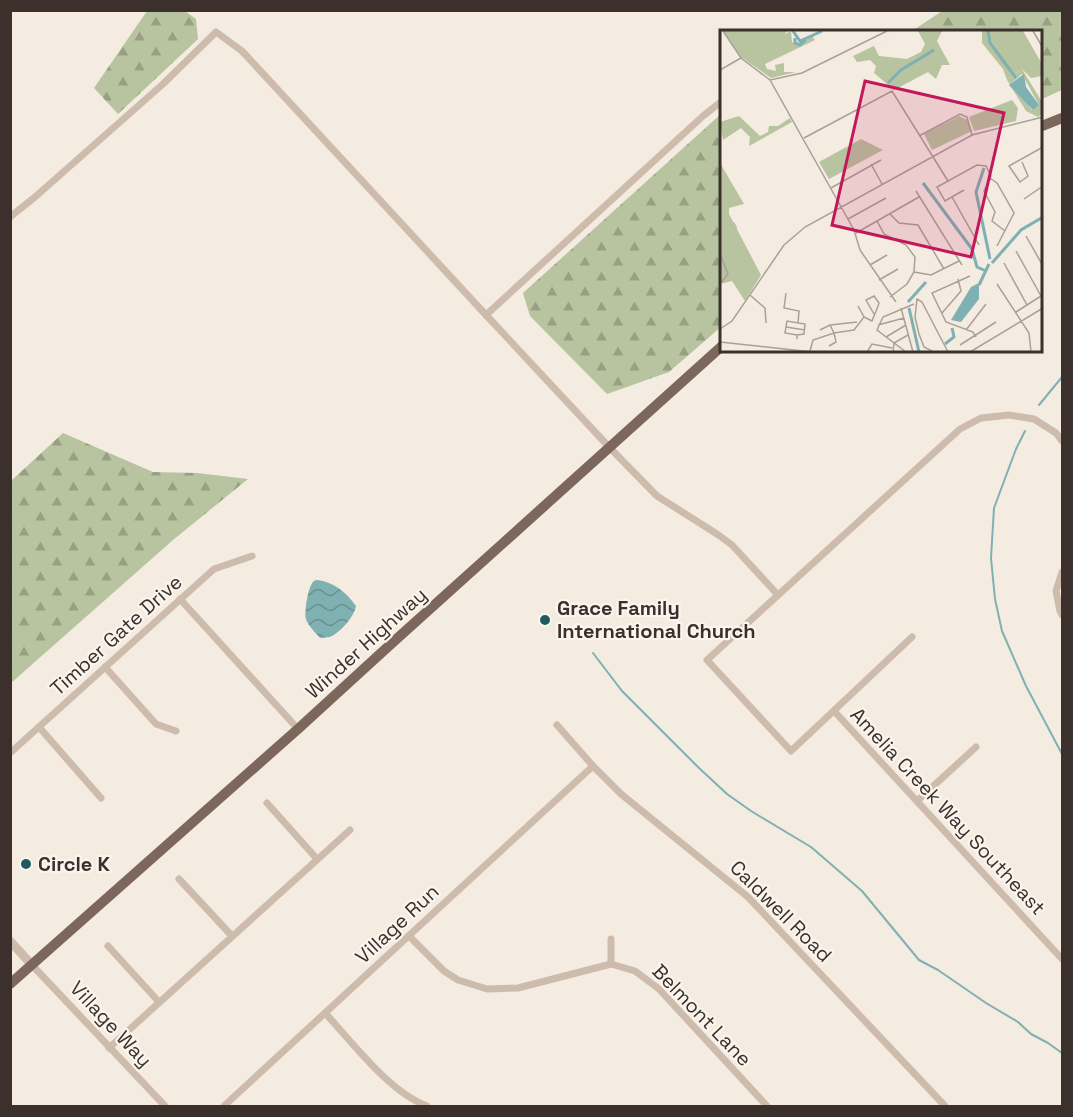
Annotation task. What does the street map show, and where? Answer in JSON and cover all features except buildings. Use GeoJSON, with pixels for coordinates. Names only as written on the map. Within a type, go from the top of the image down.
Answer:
{"type":"FeatureCollection","features":[{"type":"Feature","properties":{"kind":"main road"},"geometry":{"type":"LineString","coordinates":[[1043,125],[1062,118]]}},
{"type":"Feature","properties":{"kind":"main road","name":"Winder Highway"},"geometry":{"type":"LineString","coordinates":[[10,984],[298,729],[720,348]]}},
{"type":"Feature","properties":{"kind":"street"},"geometry":{"type":"LineString","coordinates":[[10,217],[164,84],[216,32],[242,51],[657,496],[732,545],[778,594]]}},
{"type":"Feature","properties":{"kind":"street"},"geometry":{"type":"LineString","coordinates":[[486,315],[720,103]]}},
{"type":"Feature","properties":{"kind":"street"},"geometry":{"type":"LineString","coordinates":[[912,638],[791,751],[707,660],[960,429],[981,418],[1009,415],[1034,419],[1056,433],[1062,441]]}},
{"type":"Feature","properties":{"kind":"street","name":"Timber Gate Drive"},"geometry":{"type":"LineString","coordinates":[[10,753],[214,569],[252,556]]}},
{"type":"Feature","properties":{"kind":"street"},"geometry":{"type":"LineString","coordinates":[[1062,572],[1056,591],[1062,615]]}},
{"type":"Feature","properties":{"kind":"street"},"geometry":{"type":"LineString","coordinates":[[180,599],[298,729]]}},
{"type":"Feature","properties":{"kind":"street"},"geometry":{"type":"LineString","coordinates":[[105,667],[156,724],[176,731]]}},
{"type":"Feature","properties":{"kind":"street","name":"Amelia Creek Way Southeast"},"geometry":{"type":"LineString","coordinates":[[834,711],[1062,959]]}},
{"type":"Feature","properties":{"kind":"street","name":"Caldwell Road"},"geometry":{"type":"LineString","coordinates":[[557,725],[593,766],[637,807],[748,897],[945,1107]]}},
{"type":"Feature","properties":{"kind":"street"},"geometry":{"type":"LineString","coordinates":[[39,727],[101,798]]}},
{"type":"Feature","properties":{"kind":"street"},"geometry":{"type":"LineString","coordinates":[[917,801],[976,747]]}},
{"type":"Feature","properties":{"kind":"street","name":"Village Run"},"geometry":{"type":"LineString","coordinates":[[224,1107],[593,766]]}},
{"type":"Feature","properties":{"kind":"street"},"geometry":{"type":"LineString","coordinates":[[267,803],[317,859]]}},
{"type":"Feature","properties":{"kind":"street"},"geometry":{"type":"LineString","coordinates":[[109,1048],[350,830]]}},
{"type":"Feature","properties":{"kind":"street"},"geometry":{"type":"LineString","coordinates":[[179,879],[232,936]]}},
{"type":"Feature","properties":{"kind":"street"},"geometry":{"type":"LineString","coordinates":[[409,936],[444,971],[458,980],[487,989],[518,988],[611,964],[611,939]]}},
{"type":"Feature","properties":{"kind":"street"},"geometry":{"type":"LineString","coordinates":[[10,941],[32,965]]}},
{"type":"Feature","properties":{"kind":"street"},"geometry":{"type":"LineString","coordinates":[[108,946],[159,1002]]}},
{"type":"Feature","properties":{"kind":"street","name":"Belmont Lane"},"geometry":{"type":"LineString","coordinates":[[611,964],[635,971],[659,989],[767,1107]]}},
{"type":"Feature","properties":{"kind":"street","name":"Village Way"},"geometry":{"type":"LineString","coordinates":[[32,965],[165,1107]]}},
{"type":"Feature","properties":{"kind":"street"},"geometry":{"type":"LineString","coordinates":[[326,1013],[382,1076],[399,1091],[427,1107]]}},
{"type":"Feature","properties":{"kind":"green space"},"geometry":{"type":"Polygon","coordinates":[[[147,11],[185,11],[196,19],[198,39],[118,114],[94,88],[147,11]]]}},
{"type":"Feature","properties":{"kind":"green space"},"geometry":{"type":"Polygon","coordinates":[[[942,11],[1062,11],[1062,90],[1043,99],[1043,30],[914,30],[942,11]]]}},
{"type":"Feature","properties":{"kind":"green space"},"geometry":{"type":"Polygon","coordinates":[[[720,115],[720,328],[669,372],[607,394],[530,316],[523,293],[720,115]]]}},
{"type":"Feature","properties":{"kind":"green space"},"geometry":{"type":"Polygon","coordinates":[[[63,433],[153,472],[197,473],[248,479],[173,540],[11,683],[11,481],[63,433]]]}},
{"type":"Feature","properties":{"kind":"water"},"geometry":{"type":"Polygon","coordinates":[[[317,580],[339,588],[356,606],[346,624],[330,637],[320,638],[306,619],[310,589],[313,582],[317,580]]]}},
{"type":"Feature","properties":{"kind":"waterway"},"geometry":{"type":"LineString","coordinates":[[1039,405],[1062,377]]}},
{"type":"Feature","properties":{"kind":"waterway"},"geometry":{"type":"LineString","coordinates":[[1025,431],[994,508],[991,558],[995,599],[1002,631],[1026,686],[1062,754]]}},
{"type":"Feature","properties":{"kind":"waterway"},"geometry":{"type":"LineString","coordinates":[[593,653],[622,691],[727,794],[811,847],[862,891],[919,960],[1018,1022],[1031,1034],[1062,1053]]}},
{"type":"Feature","properties":{"kind":"place","name":"Grace Family International Church"},"geometry":{"type":"Point","coordinates":[545,620]}},
{"type":"Feature","properties":{"kind":"place","name":"Circle K"},"geometry":{"type":"Point","coordinates":[26,864]}}]}
